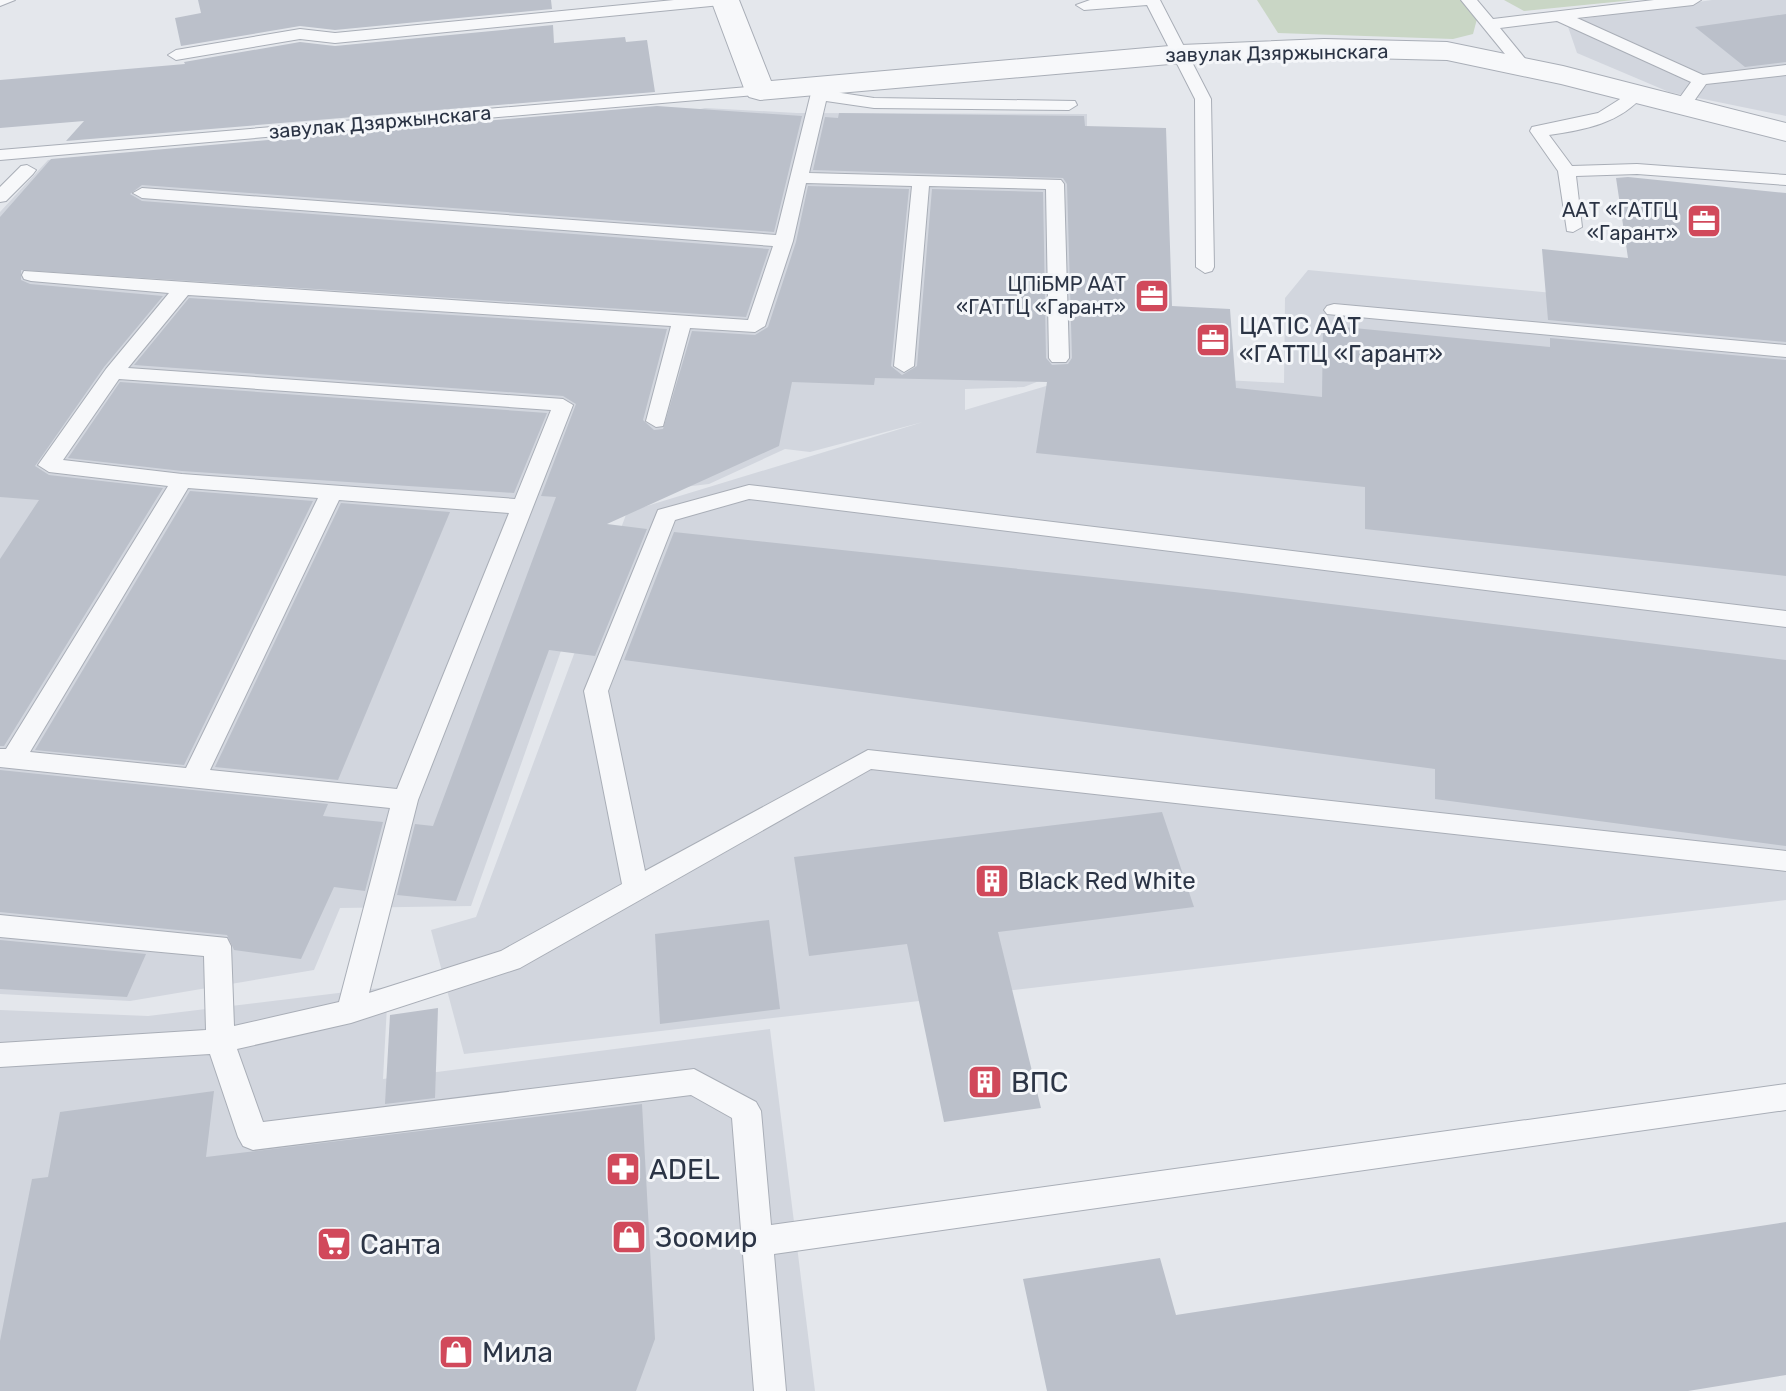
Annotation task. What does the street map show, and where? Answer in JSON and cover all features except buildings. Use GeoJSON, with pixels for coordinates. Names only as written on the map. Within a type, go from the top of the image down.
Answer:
{"type":"FeatureCollection","features":[{"type":"Feature","properties":{"kind":"street"},"geometry":{"type":"LineString","coordinates":[[723,0],[760,91]]}},
{"type":"Feature","properties":{"kind":"street","name":"завулак Дзяржынскага"},"geometry":{"type":"LineString","coordinates":[[760,91],[821,90],[1181,54],[1324,48],[1447,51],[1786,132]]}},
{"type":"Feature","properties":{"kind":"lane"},"geometry":{"type":"LineString","coordinates":[[0,1],[7,0]]}},
{"type":"Feature","properties":{"kind":"lane"},"geometry":{"type":"LineString","coordinates":[[176,55],[300,34],[335,38],[723,0]]}},
{"type":"Feature","properties":{"kind":"lane"},"geometry":{"type":"LineString","coordinates":[[1084,5],[1152,0],[1203,99],[1205,267]]}},
{"type":"Feature","properties":{"kind":"lane"},"geometry":{"type":"LineString","coordinates":[[1469,0],[1524,67]]}},
{"type":"Feature","properties":{"kind":"lane"},"geometry":{"type":"LineString","coordinates":[[1491,24],[1693,0]]}},
{"type":"Feature","properties":{"kind":"lane"},"geometry":{"type":"LineString","coordinates":[[1558,17],[1597,31],[1701,80],[1786,70]]}},
{"type":"Feature","properties":{"kind":"lane"},"geometry":{"type":"LineString","coordinates":[[1681,107],[1701,80]]}},
{"type":"Feature","properties":{"kind":"lane"},"geometry":{"type":"LineString","coordinates":[[31,275],[183,289],[755,326],[784,241],[821,90],[874,103],[1069,105]]}},
{"type":"Feature","properties":{"kind":"lane","name":"завулак Дзяржынскага"},"geometry":{"type":"LineString","coordinates":[[0,155],[760,91]]}},
{"type":"Feature","properties":{"kind":"lane"},"geometry":{"type":"LineString","coordinates":[[1573,227],[1567,171],[1538,131],[1566,128],[1626,107],[1636,94]]}},
{"type":"Feature","properties":{"kind":"lane"},"geometry":{"type":"LineString","coordinates":[[1567,171],[1637,169],[1786,180]]}},
{"type":"Feature","properties":{"kind":"lane"},"geometry":{"type":"LineString","coordinates":[[0,197],[27,170]]}},
{"type":"Feature","properties":{"kind":"lane"},"geometry":{"type":"LineString","coordinates":[[798,178],[1055,184],[1059,358]]}},
{"type":"Feature","properties":{"kind":"lane"},"geometry":{"type":"LineString","coordinates":[[904,366],[921,181]]}},
{"type":"Feature","properties":{"kind":"lane"},"geometry":{"type":"LineString","coordinates":[[142,193],[784,241]]}},
{"type":"Feature","properties":{"kind":"lane"},"geometry":{"type":"LineString","coordinates":[[183,289],[113,373],[49,465],[182,481],[524,507]]}},
{"type":"Feature","properties":{"kind":"lane"},"geometry":{"type":"LineString","coordinates":[[1334,310],[1786,351]]}},
{"type":"Feature","properties":{"kind":"lane"},"geometry":{"type":"LineString","coordinates":[[656,421],[682,323]]}},
{"type":"Feature","properties":{"kind":"lane"},"geometry":{"type":"LineString","coordinates":[[113,373],[563,405],[405,800],[351,1011]]}},
{"type":"Feature","properties":{"kind":"lane"},"geometry":{"type":"LineString","coordinates":[[182,481],[6,759],[405,800]]}},
{"type":"Feature","properties":{"kind":"lane"},"geometry":{"type":"LineString","coordinates":[[194,777],[332,492]]}},
{"type":"Feature","properties":{"kind":"lane"},"geometry":{"type":"LineString","coordinates":[[636,890],[596,691],[666,515],[749,492],[1786,619]]}},
{"type":"Feature","properties":{"kind":"lane"},"geometry":{"type":"LineString","coordinates":[[0,1055],[220,1041],[351,1011],[510,960],[868,759],[1786,861]]}},
{"type":"Feature","properties":{"kind":"lane"},"geometry":{"type":"LineString","coordinates":[[0,926],[217,946],[220,1041],[253,1137],[694,1082],[746,1111],[770,1391]]}},
{"type":"Feature","properties":{"kind":"lane"},"geometry":{"type":"LineString","coordinates":[[756,1242],[1786,1097]]}},
{"type":"Feature","properties":{"kind":"shaded area"},"geometry":{"type":"Polygon","coordinates":[[[1712,0],[1786,0],[1786,116],[1669,92],[1577,53],[1566,21],[1712,0]]]}},
{"type":"Feature","properties":{"kind":"shaded area"},"geometry":{"type":"Polygon","coordinates":[[[705,108],[797,113],[1087,114],[1087,362],[1024,387],[965,389],[965,410],[1090,373],[1284,383],[1285,298],[1308,270],[1786,315],[1786,900],[464,1054],[431,930],[476,917],[627,512],[923,422],[810,452],[785,449],[709,484],[616,495],[471,906],[340,908],[314,970],[130,1001],[0,994],[0,212],[48,160],[557,118],[660,118],[705,108]]]}},
{"type":"Feature","properties":{"kind":"shaded area"},"geometry":{"type":"Polygon","coordinates":[[[388,987],[383,1079],[770,1029],[815,1391],[0,1391],[0,1010],[148,1016],[388,987]]]}},
{"type":"Feature","properties":{"kind":"green space"},"geometry":{"type":"Polygon","coordinates":[[[1257,0],[1461,0],[1477,19],[1473,34],[1453,39],[1278,33],[1257,0]]]}},
{"type":"Feature","properties":{"kind":"green space"},"geometry":{"type":"Polygon","coordinates":[[[1504,0],[1634,0],[1524,11],[1504,0]]]}},
{"type":"Feature","properties":{"kind":"place","name":"ААТ «ГАТГЦ «Гарант»"},"geometry":{"type":"Point","coordinates":[1704,221]}},
{"type":"Feature","properties":{"kind":"place","name":"ЦПіБМР ААТ «ГАТТЦ «Гарант»"},"geometry":{"type":"Point","coordinates":[1152,296]}},
{"type":"Feature","properties":{"kind":"place","name":"ЦАТІС ААТ «ГАТТЦ «Гарант»"},"geometry":{"type":"Point","coordinates":[1213,340]}},
{"type":"Feature","properties":{"kind":"place","name":"Black Red White"},"geometry":{"type":"Point","coordinates":[992,881]}},
{"type":"Feature","properties":{"kind":"place","name":"ВПС"},"geometry":{"type":"Point","coordinates":[985,1082]}},
{"type":"Feature","properties":{"kind":"place","name":"ADEL"},"geometry":{"type":"Point","coordinates":[623,1169]}},
{"type":"Feature","properties":{"kind":"place","name":"Зоомир"},"geometry":{"type":"Point","coordinates":[629,1237]}},
{"type":"Feature","properties":{"kind":"place","name":"Санта"},"geometry":{"type":"Point","coordinates":[334,1244]}},
{"type":"Feature","properties":{"kind":"place","name":"Мила"},"geometry":{"type":"Point","coordinates":[456,1352]}}]}
